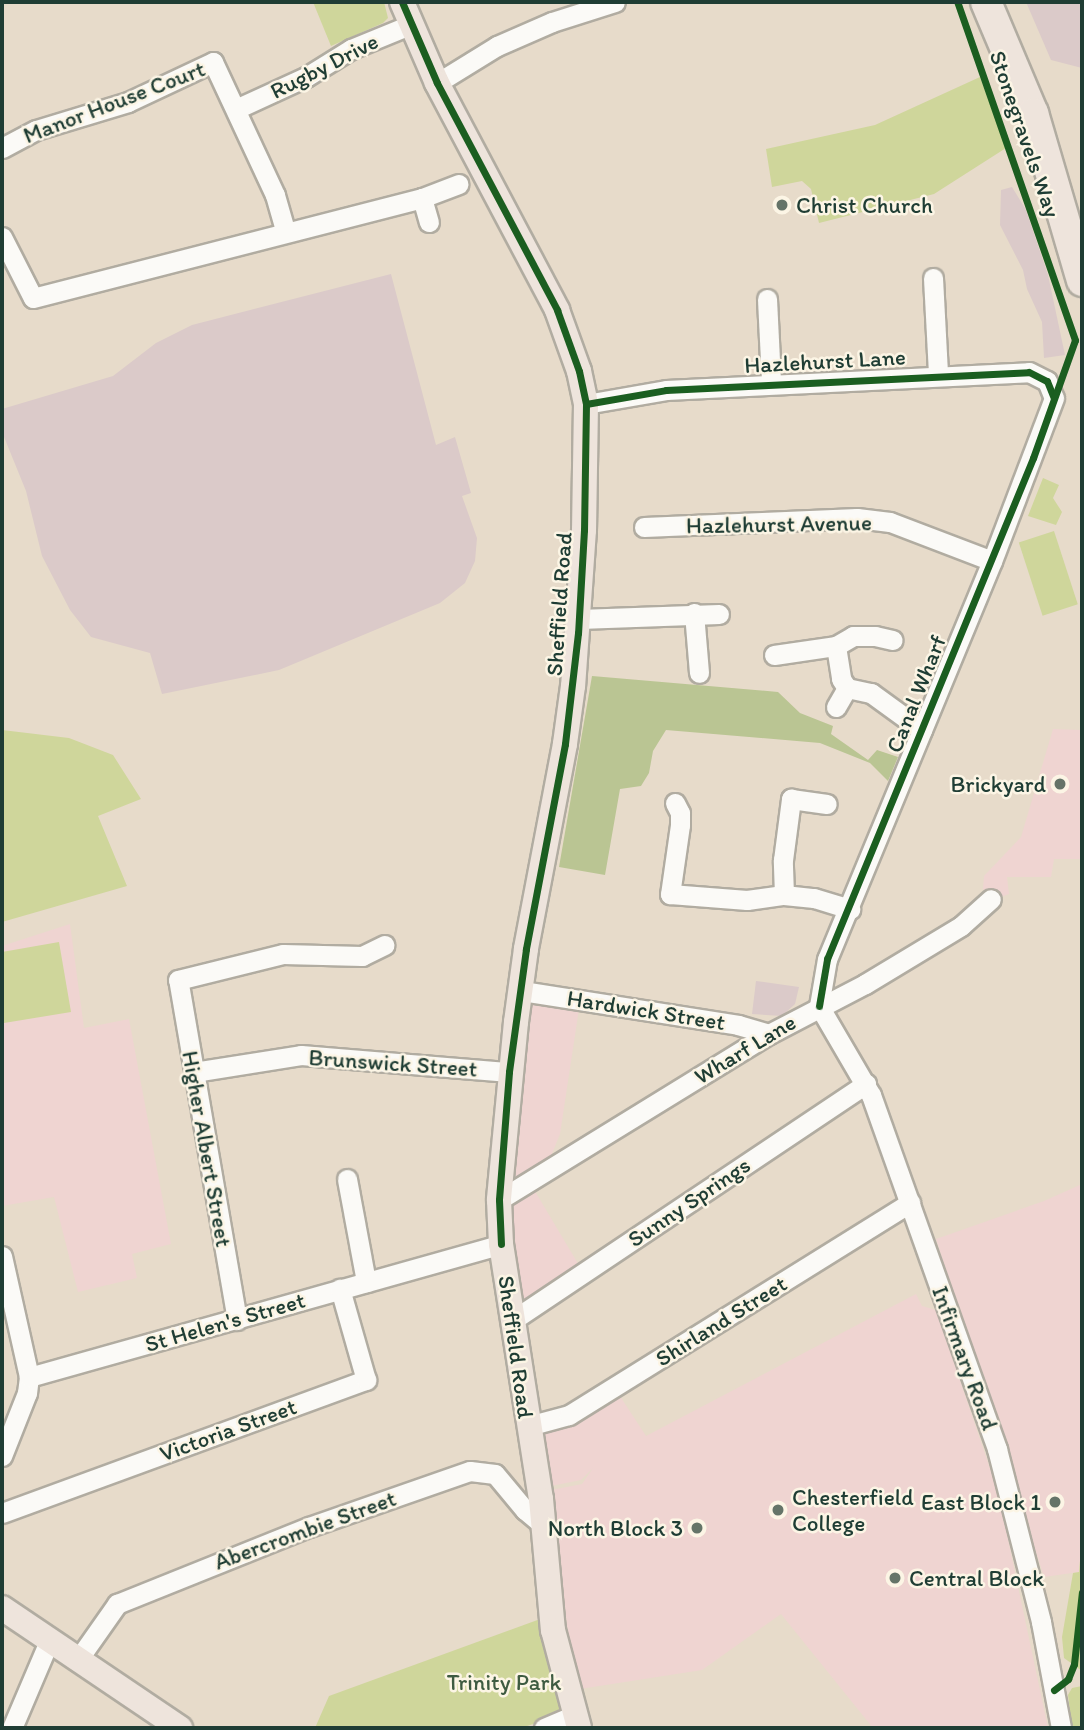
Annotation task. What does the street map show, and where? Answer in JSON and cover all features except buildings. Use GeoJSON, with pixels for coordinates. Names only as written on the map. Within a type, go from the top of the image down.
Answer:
{"type":"FeatureCollection","features":[{"type":"Feature","properties":{"kind":"highway"},"geometry":{"type":"LineString","coordinates":[[986,2],[1033,113],[1082,281]]}},
{"type":"Feature","properties":{"kind":"highway"},"geometry":{"type":"LineString","coordinates":[[1007,2],[1051,109],[1082,208]]}},
{"type":"Feature","properties":{"kind":"main road","name":"Sheffield Road"},"geometry":{"type":"LineString","coordinates":[[407,13],[437,83],[558,310],[579,371],[586,404],[579,619],[565,744],[526,949],[509,1072],[499,1200],[501,1244],[544,1526],[553,1630],[577,1722]]}},
{"type":"Feature","properties":{"kind":"main road"},"geometry":{"type":"LineString","coordinates":[[2,1608],[180,1728]]}},
{"type":"Feature","properties":{"kind":"street"},"geometry":{"type":"LineString","coordinates":[[437,83],[497,46],[552,23],[615,2]]}},
{"type":"Feature","properties":{"kind":"street","name":"Rugby Drive"},"geometry":{"type":"LineString","coordinates":[[236,109],[306,77],[407,13]]}},
{"type":"Feature","properties":{"kind":"street","name":"Manor House Court"},"geometry":{"type":"LineString","coordinates":[[2,148],[36,130],[128,102],[213,62],[275,195],[285,231]]}},
{"type":"Feature","properties":{"kind":"street"},"geometry":{"type":"LineString","coordinates":[[2,237],[33,298],[285,231],[422,198],[458,184]]}},
{"type":"Feature","properties":{"kind":"street"},"geometry":{"type":"LineString","coordinates":[[422,198],[429,222]]}},
{"type":"Feature","properties":{"kind":"street","name":"Hazlehurst Lane"},"geometry":{"type":"LineString","coordinates":[[933,278],[939,374]]}},
{"type":"Feature","properties":{"kind":"street","name":"Hazlehurst Lane"},"geometry":{"type":"LineString","coordinates":[[767,299],[771,382]]}},
{"type":"Feature","properties":{"kind":"street","name":"Hazlehurst Lane"},"geometry":{"type":"LineString","coordinates":[[586,404],[666,390],[771,382],[1029,372],[1047,382],[1054,398]]}},
{"type":"Feature","properties":{"kind":"street","name":"Canal Wharf"},"geometry":{"type":"LineString","coordinates":[[819,1006],[827,959],[992,561],[1054,398]]}},
{"type":"Feature","properties":{"kind":"street","name":"Hazlehurst Avenue"},"geometry":{"type":"LineString","coordinates":[[644,527],[856,518],[890,522],[992,561]]}},
{"type":"Feature","properties":{"kind":"street"},"geometry":{"type":"LineString","coordinates":[[694,613],[699,673]]}},
{"type":"Feature","properties":{"kind":"street"},"geometry":{"type":"LineString","coordinates":[[579,619],[719,614]]}},
{"type":"Feature","properties":{"kind":"street"},"geometry":{"type":"LineString","coordinates":[[774,655],[836,646],[852,636],[875,636],[893,640]]}},
{"type":"Feature","properties":{"kind":"street"},"geometry":{"type":"LineString","coordinates":[[836,646],[841,679],[847,688],[871,693],[922,730]]}},
{"type":"Feature","properties":{"kind":"street"},"geometry":{"type":"LineString","coordinates":[[836,707],[847,688]]}},
{"type":"Feature","properties":{"kind":"street"},"geometry":{"type":"LineString","coordinates":[[784,895],[783,860],[791,799],[827,804]]}},
{"type":"Feature","properties":{"kind":"street"},"geometry":{"type":"LineString","coordinates":[[674,803],[680,813],[680,825],[670,894],[747,900],[784,895],[814,898],[850,909]]}},
{"type":"Feature","properties":{"kind":"street","name":"Wharf Lane"},"geometry":{"type":"LineString","coordinates":[[499,1200],[769,1034],[865,984],[961,926],[991,899]]}},
{"type":"Feature","properties":{"kind":"street","name":"Higher Albert Street"},"geometry":{"type":"LineString","coordinates":[[237,1320],[178,979],[284,954],[362,956],[385,945]]}},
{"type":"Feature","properties":{"kind":"street","name":"Hardwick Street"},"geometry":{"type":"LineString","coordinates":[[522,991],[738,1025],[769,1034]]}},
{"type":"Feature","properties":{"kind":"street","name":"Infirmary Road"},"geometry":{"type":"LineString","coordinates":[[819,1006],[866,1084],[997,1449],[1041,1622],[1061,1728]]}},
{"type":"Feature","properties":{"kind":"street","name":"Brunswick Street"},"geometry":{"type":"LineString","coordinates":[[194,1072],[301,1055],[509,1072]]}},
{"type":"Feature","properties":{"kind":"street","name":"Sunny Springs"},"geometry":{"type":"LineString","coordinates":[[513,1320],[866,1084]]}},
{"type":"Feature","properties":{"kind":"street"},"geometry":{"type":"LineString","coordinates":[[347,1179],[366,1282]]}},
{"type":"Feature","properties":{"kind":"street","name":"Shirland Street"},"geometry":{"type":"LineString","coordinates":[[528,1426],[569,1415],[909,1203]]}},
{"type":"Feature","properties":{"kind":"street","name":"St Helen's Street"},"geometry":{"type":"LineString","coordinates":[[29,1377],[501,1244]]}},
{"type":"Feature","properties":{"kind":"street"},"geometry":{"type":"LineString","coordinates":[[2,1256],[29,1377],[27,1393],[2,1456]]}},
{"type":"Feature","properties":{"kind":"street","name":"Victoria Street"},"geometry":{"type":"LineString","coordinates":[[2,1513],[366,1381],[340,1289]]}},
{"type":"Feature","properties":{"kind":"street","name":"Abercrombie Street"},"geometry":{"type":"LineString","coordinates":[[77,1661],[117,1604],[309,1528],[470,1471],[495,1474],[526,1510],[544,1526]]}},
{"type":"Feature","properties":{"kind":"street"},"geometry":{"type":"LineString","coordinates":[[12,1728],[50,1639]]}},
{"type":"Feature","properties":{"kind":"street"},"geometry":{"type":"LineString","coordinates":[[544,1728],[577,1722]]}},
{"type":"Feature","properties":{"kind":"shaded area"},"geometry":{"type":"Polygon","coordinates":[[[1026,2],[1082,2],[1082,68],[1051,60],[1026,2]]]}},
{"type":"Feature","properties":{"kind":"shaded area"},"geometry":{"type":"Polygon","coordinates":[[[1012,187],[1026,210],[1048,275],[1065,355],[1044,358],[1042,322],[1027,289],[1023,270],[1000,225],[1001,190],[1012,187]]]}},
{"type":"Feature","properties":{"kind":"shaded area"},"geometry":{"type":"Polygon","coordinates":[[[391,274],[436,445],[455,437],[471,493],[462,496],[477,538],[475,561],[465,583],[440,603],[279,670],[162,694],[150,653],[91,637],[70,610],[42,556],[26,491],[2,432],[2,409],[113,376],[156,343],[192,325],[391,274]]]}},
{"type":"Feature","properties":{"kind":"shaded area","name":"Brickyard"},"geometry":{"type":"Polygon","coordinates":[[[1053,729],[1082,730],[1082,859],[1054,859],[1051,877],[1007,877],[1009,894],[998,898],[983,889],[984,876],[1021,837],[1053,729]]]}},
{"type":"Feature","properties":{"kind":"shaded area"},"geometry":{"type":"Polygon","coordinates":[[[70,924],[84,1028],[129,1019],[171,1244],[132,1254],[137,1278],[78,1292],[54,1197],[2,1206],[2,946],[70,924]]]}},
{"type":"Feature","properties":{"kind":"shaded area"},"geometry":{"type":"Polygon","coordinates":[[[756,981],[799,987],[795,1004],[782,1016],[752,1014],[756,981]]]}},
{"type":"Feature","properties":{"kind":"shaded area"},"geometry":{"type":"Polygon","coordinates":[[[531,1002],[579,1009],[560,1134],[536,1193],[580,1267],[542,1294],[515,1306],[504,1172],[531,1002]]]}},
{"type":"Feature","properties":{"kind":"shaded area"},"geometry":{"type":"Polygon","coordinates":[[[1082,1184],[1082,1538],[1079,1572],[1044,1577],[936,1239],[1044,1201],[1082,1184]]]}},
{"type":"Feature","properties":{"kind":"shaded area","name":"Chesterfield College"},"geometry":{"type":"Polygon","coordinates":[[[916,1294],[922,1306],[936,1310],[998,1492],[1048,1728],[873,1728],[781,1614],[702,1670],[580,1689],[571,1659],[551,1490],[582,1484],[593,1468],[581,1480],[551,1486],[538,1423],[614,1387],[646,1436],[916,1294]]]}},
{"type":"Feature","properties":{"kind":"green space"},"geometry":{"type":"Polygon","coordinates":[[[313,2],[384,2],[388,18],[383,23],[331,46],[313,2]]]}},
{"type":"Feature","properties":{"kind":"green space"},"geometry":{"type":"Polygon","coordinates":[[[980,77],[1006,148],[934,194],[819,223],[811,189],[802,181],[772,187],[766,149],[875,125],[980,77]]]}},
{"type":"Feature","properties":{"kind":"green space"},"geometry":{"type":"Polygon","coordinates":[[[1043,478],[1059,485],[1053,498],[1062,512],[1056,525],[1028,516],[1043,478]]]}},
{"type":"Feature","properties":{"kind":"green space"},"geometry":{"type":"Polygon","coordinates":[[[1054,531],[1078,604],[1043,616],[1019,542],[1054,531]]]}},
{"type":"Feature","properties":{"kind":"green space"},"geometry":{"type":"Polygon","coordinates":[[[592,676],[778,692],[800,713],[833,726],[831,734],[868,760],[877,750],[898,757],[888,781],[870,763],[820,743],[666,730],[653,751],[649,773],[641,786],[620,789],[605,875],[559,867],[592,676]]]}},
{"type":"Feature","properties":{"kind":"green space"},"geometry":{"type":"Polygon","coordinates":[[[2,730],[69,738],[113,755],[141,799],[98,816],[127,886],[2,922],[2,730]]]}},
{"type":"Feature","properties":{"kind":"green space"},"geometry":{"type":"Polygon","coordinates":[[[59,942],[71,1012],[4,1023],[2,952],[59,942]]]}},
{"type":"Feature","properties":{"kind":"green space"},"geometry":{"type":"Polygon","coordinates":[[[1082,1538],[1082,1671],[1064,1658],[1062,1637],[1073,1573],[1079,1572],[1082,1538]]]}},
{"type":"Feature","properties":{"kind":"green space","name":"Trinity Park"},"geometry":{"type":"Polygon","coordinates":[[[543,1618],[564,1714],[521,1728],[315,1728],[329,1696],[543,1618]]]}},
{"type":"Feature","properties":{"kind":"green space"},"geometry":{"type":"Polygon","coordinates":[[[1082,1686],[1082,1728],[1072,1728],[1068,1695],[1072,1688],[1082,1686]]]}},
{"type":"Feature","properties":{"kind":"cycle path"},"geometry":{"type":"LineString","coordinates":[[402,2],[437,83],[557,310],[579,371],[586,404],[584,530],[578,633],[565,744],[526,949],[509,1072],[499,1200],[501,1244]]}},
{"type":"Feature","properties":{"kind":"cycle path","name":"Stonegravels Way"},"geometry":{"type":"LineString","coordinates":[[819,1006],[827,959],[1033,458],[1075,340],[957,2]]}},
{"type":"Feature","properties":{"kind":"cycle path"},"geometry":{"type":"LineString","coordinates":[[586,404],[666,390],[1029,372],[1047,381],[1054,398]]}},
{"type":"Feature","properties":{"kind":"cycle path"},"geometry":{"type":"LineString","coordinates":[[1054,1690],[1068,1679],[1074,1664],[1082,1592]]}},
{"type":"Feature","properties":{"kind":"place","name":"Christ Church"},"geometry":{"type":"Point","coordinates":[782,205]}},
{"type":"Feature","properties":{"kind":"place","name":"Brickyard"},"geometry":{"type":"Point","coordinates":[1060,784]}},
{"type":"Feature","properties":{"kind":"place","name":"East Block 1"},"geometry":{"type":"Point","coordinates":[1055,1502]}},
{"type":"Feature","properties":{"kind":"place","name":"Chesterfield College"},"geometry":{"type":"Point","coordinates":[778,1510]}},
{"type":"Feature","properties":{"kind":"place","name":"North Block 3"},"geometry":{"type":"Point","coordinates":[697,1528]}},
{"type":"Feature","properties":{"kind":"place","name":"Central Block"},"geometry":{"type":"Point","coordinates":[895,1578]}}]}
